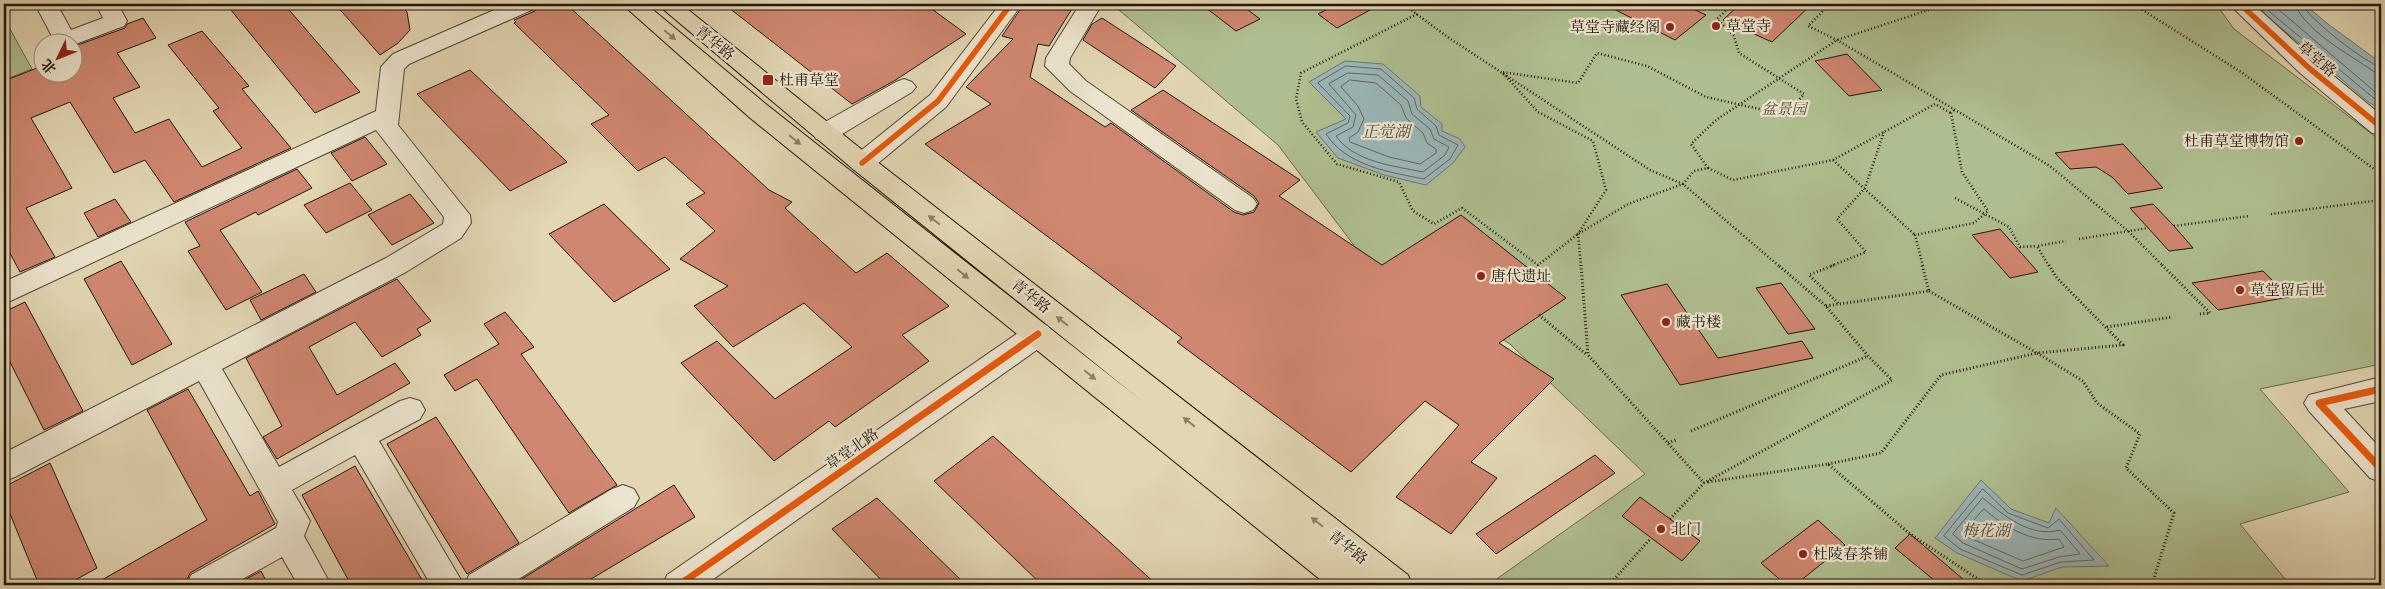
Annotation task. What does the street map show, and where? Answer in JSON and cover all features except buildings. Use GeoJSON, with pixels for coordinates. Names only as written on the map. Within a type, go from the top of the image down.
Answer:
{"type":"FeatureCollection","features":[{"type":"Feature","properties":{"kind":"main road","name":"青华路"},"geometry":{"type":"LineString","coordinates":[[633,4],[758,110],[1351,585]]}},
{"type":"Feature","properties":{"kind":"main road","name":"青华路"},"geometry":{"type":"LineString","coordinates":[[668,4],[862,163],[1396,585]]}},
{"type":"Feature","properties":{"kind":"street"},"geometry":{"type":"LineString","coordinates":[[46,4],[65,40],[116,20],[107,4]]}},
{"type":"Feature","properties":{"kind":"street"},"geometry":{"type":"LineString","coordinates":[[4,468],[396,264],[452,231],[458,223],[458,214],[386,126],[393,67],[401,59],[526,4]]}},
{"type":"Feature","properties":{"kind":"street"},"geometry":{"type":"LineString","coordinates":[[862,163],[938,101],[1011,4]]}},
{"type":"Feature","properties":{"kind":"street"},"geometry":{"type":"LineString","coordinates":[[1091,4],[1058,58],[1057,66],[1078,86],[1244,204]]}},
{"type":"Feature","properties":{"kind":"street","name":"草堂路"},"geometry":{"type":"LineString","coordinates":[[2240,4],[2290,52],[2336,92],[2381,127]]}},
{"type":"Feature","properties":{"kind":"street"},"geometry":{"type":"LineString","coordinates":[[825,133],[904,87]]}},
{"type":"Feature","properties":{"kind":"street"},"geometry":{"type":"LineString","coordinates":[[4,294],[388,115]]}},
{"type":"Feature","properties":{"kind":"street","name":"草堂北路"},"geometry":{"type":"LineString","coordinates":[[679,585],[1038,334]]}},
{"type":"Feature","properties":{"kind":"street"},"geometry":{"type":"LineString","coordinates":[[203,585],[288,538],[294,521],[204,364]]}},
{"type":"Feature","properties":{"kind":"street"},"geometry":{"type":"LineString","coordinates":[[2381,389],[2319,403],[2381,469]]}},
{"type":"Feature","properties":{"kind":"street"},"geometry":{"type":"LineString","coordinates":[[273,485],[410,410]]}},
{"type":"Feature","properties":{"kind":"street"},"geometry":{"type":"LineString","coordinates":[[361,438],[448,585]]}},
{"type":"Feature","properties":{"kind":"street"},"geometry":{"type":"LineString","coordinates":[[481,585],[624,498]]}},
{"type":"Feature","properties":{"kind":"street"},"geometry":{"type":"LineString","coordinates":[[288,538],[315,585]]}},
{"type":"Feature","properties":{"kind":"path"},"geometry":{"type":"LineString","coordinates":[[1403,4],[1650,170],[1683,184],[1826,306],[1868,356],[1892,380],[1704,483],[1670,519]]}},
{"type":"Feature","properties":{"kind":"path"},"geometry":{"type":"LineString","coordinates":[[1502,72],[1578,82],[1597,53],[1647,66],[1706,96],[1786,115],[1804,94],[1739,53],[1734,36],[1717,19],[1733,4]]}},
{"type":"Feature","properties":{"kind":"path"},"geometry":{"type":"LineString","coordinates":[[1830,4],[1808,26],[1837,40],[2050,166],[2128,231],[2210,313],[2199,314]]}},
{"type":"Feature","properties":{"kind":"path"},"geometry":{"type":"LineString","coordinates":[[1915,235],[1974,223],[1988,211],[1962,172],[1951,113],[1936,104],[1833,160],[1733,180],[1708,168],[1691,144],[1716,120],[1837,40],[1947,4]]}},
{"type":"Feature","properties":{"kind":"path"},"geometry":{"type":"LineString","coordinates":[[2133,4],[2241,72],[2381,174]]}},
{"type":"Feature","properties":{"kind":"path"},"geometry":{"type":"LineString","coordinates":[[1417,14],[1301,73],[1296,98],[1302,122],[1337,164],[1399,182],[1413,211],[1434,224],[1462,208],[1538,265],[1578,234],[1628,204],[1683,184],[1694,171],[1708,168]]}},
{"type":"Feature","properties":{"kind":"path"},"geometry":{"type":"LineString","coordinates":[[1502,72],[1538,112],[1593,141],[1606,190],[1578,234],[1588,355]]}},
{"type":"Feature","properties":{"kind":"path"},"geometry":{"type":"LineString","coordinates":[[1951,113],[1955,109]]}},
{"type":"Feature","properties":{"kind":"path"},"geometry":{"type":"LineString","coordinates":[[1839,304],[1809,275],[1866,252],[1837,219],[1865,188],[1884,132]]}},
{"type":"Feature","properties":{"kind":"path"},"geometry":{"type":"LineString","coordinates":[[1833,160],[1915,235],[1930,291]]}},
{"type":"Feature","properties":{"kind":"path"},"geometry":{"type":"LineString","coordinates":[[1955,198],[2009,227],[2020,247],[2066,241]]}},
{"type":"Feature","properties":{"kind":"path"},"geometry":{"type":"LineString","coordinates":[[2271,214],[2381,200]]}},
{"type":"Feature","properties":{"kind":"path"},"geometry":{"type":"LineString","coordinates":[[2174,226],[2249,216]]}},
{"type":"Feature","properties":{"kind":"path"},"geometry":{"type":"LineString","coordinates":[[2079,239],[2148,228]]}},
{"type":"Feature","properties":{"kind":"path"},"geometry":{"type":"LineString","coordinates":[[1704,483],[1828,464],[1881,453],[1941,375],[2037,353],[2123,345],[2056,277],[2037,246]]}},
{"type":"Feature","properties":{"kind":"path"},"geometry":{"type":"LineString","coordinates":[[1826,306],[1930,291],[2082,381],[2097,403],[2140,434],[2126,468],[2174,513],[2152,585]]}},
{"type":"Feature","properties":{"kind":"path"},"geometry":{"type":"LineString","coordinates":[[1539,316],[1588,355],[1704,483]]}},
{"type":"Feature","properties":{"kind":"path"},"geometry":{"type":"LineString","coordinates":[[2107,327],[2172,317]]}},
{"type":"Feature","properties":{"kind":"path"},"geometry":{"type":"LineString","coordinates":[[1691,431],[1868,356]]}},
{"type":"Feature","properties":{"kind":"path"},"geometry":{"type":"LineString","coordinates":[[1668,443],[1676,440]]}},
{"type":"Feature","properties":{"kind":"path"},"geometry":{"type":"LineString","coordinates":[[1828,464],[1910,534],[1987,585]]}},
{"type":"Feature","properties":{"kind":"path"},"geometry":{"type":"LineString","coordinates":[[1609,585],[1651,538]]}},
{"type":"Feature","properties":{"kind":"green space","name":"盆景园"},"geometry":{"type":"Polygon","coordinates":[[[1112,4],[2216,4],[2234,29],[2381,141],[2381,364],[2260,389],[2349,492],[2240,524],[2290,585],[1494,585],[1491,583],[1645,474],[1510,344],[1359,252],[1278,145],[1112,4]]]}},
{"type":"Feature","properties":{"kind":"green space"},"geometry":{"type":"Polygon","coordinates":[[[4,18],[32,69],[4,80],[4,18]]]}},
{"type":"Feature","properties":{"kind":"water"},"geometry":{"type":"Polygon","coordinates":[[[2257,4],[2304,4],[2381,63],[2381,110],[2367,101],[2267,16],[2257,4]]]}},
{"type":"Feature","properties":{"kind":"water","name":"正觉湖"},"geometry":{"type":"Polygon","coordinates":[[[1345,61],[1383,64],[1420,96],[1421,107],[1442,124],[1442,131],[1460,139],[1465,147],[1453,163],[1426,185],[1384,175],[1338,158],[1316,132],[1346,119],[1309,82],[1345,61]]]}},
{"type":"Feature","properties":{"kind":"water","name":"梅花湖"},"geometry":{"type":"Polygon","coordinates":[[[1981,480],[2011,509],[2049,523],[2056,508],[2109,566],[2062,567],[2022,581],[1957,553],[1935,538],[1981,480]]]}},
{"type":"Feature","properties":{"kind":"cycle path"},"geometry":{"type":"LineString","coordinates":[[862,163],[938,101],[1011,4]]}},
{"type":"Feature","properties":{"kind":"cycle path"},"geometry":{"type":"LineString","coordinates":[[2240,4],[2309,68],[2381,127]]}},
{"type":"Feature","properties":{"kind":"cycle path"},"geometry":{"type":"LineString","coordinates":[[679,585],[1038,334]]}},
{"type":"Feature","properties":{"kind":"cycle path"},"geometry":{"type":"LineString","coordinates":[[2381,389],[2319,403],[2381,469]]}},
{"type":"Feature","properties":{"kind":"place","name":"草堂寺"},"geometry":{"type":"Point","coordinates":[1716,26]}},
{"type":"Feature","properties":{"kind":"place","name":"草堂寺藏经阁"},"geometry":{"type":"Point","coordinates":[1670,27]}},
{"type":"Feature","properties":{"kind":"place","name":"杜甫草堂"},"geometry":{"type":"Point","coordinates":[768,80]}},
{"type":"Feature","properties":{"kind":"place","name":"杜甫草堂博物馆"},"geometry":{"type":"Point","coordinates":[2299,141]}},
{"type":"Feature","properties":{"kind":"place","name":"唐代遗址"},"geometry":{"type":"Point","coordinates":[1481,276]}},
{"type":"Feature","properties":{"kind":"place","name":"草堂留后世"},"geometry":{"type":"Point","coordinates":[2240,290]}},
{"type":"Feature","properties":{"kind":"place","name":"藏书楼"},"geometry":{"type":"Point","coordinates":[1666,322]}},
{"type":"Feature","properties":{"kind":"place","name":"北门"},"geometry":{"type":"Point","coordinates":[1661,529]}},
{"type":"Feature","properties":{"kind":"place","name":"杜陵春茶铺"},"geometry":{"type":"Point","coordinates":[1803,554]}}]}
